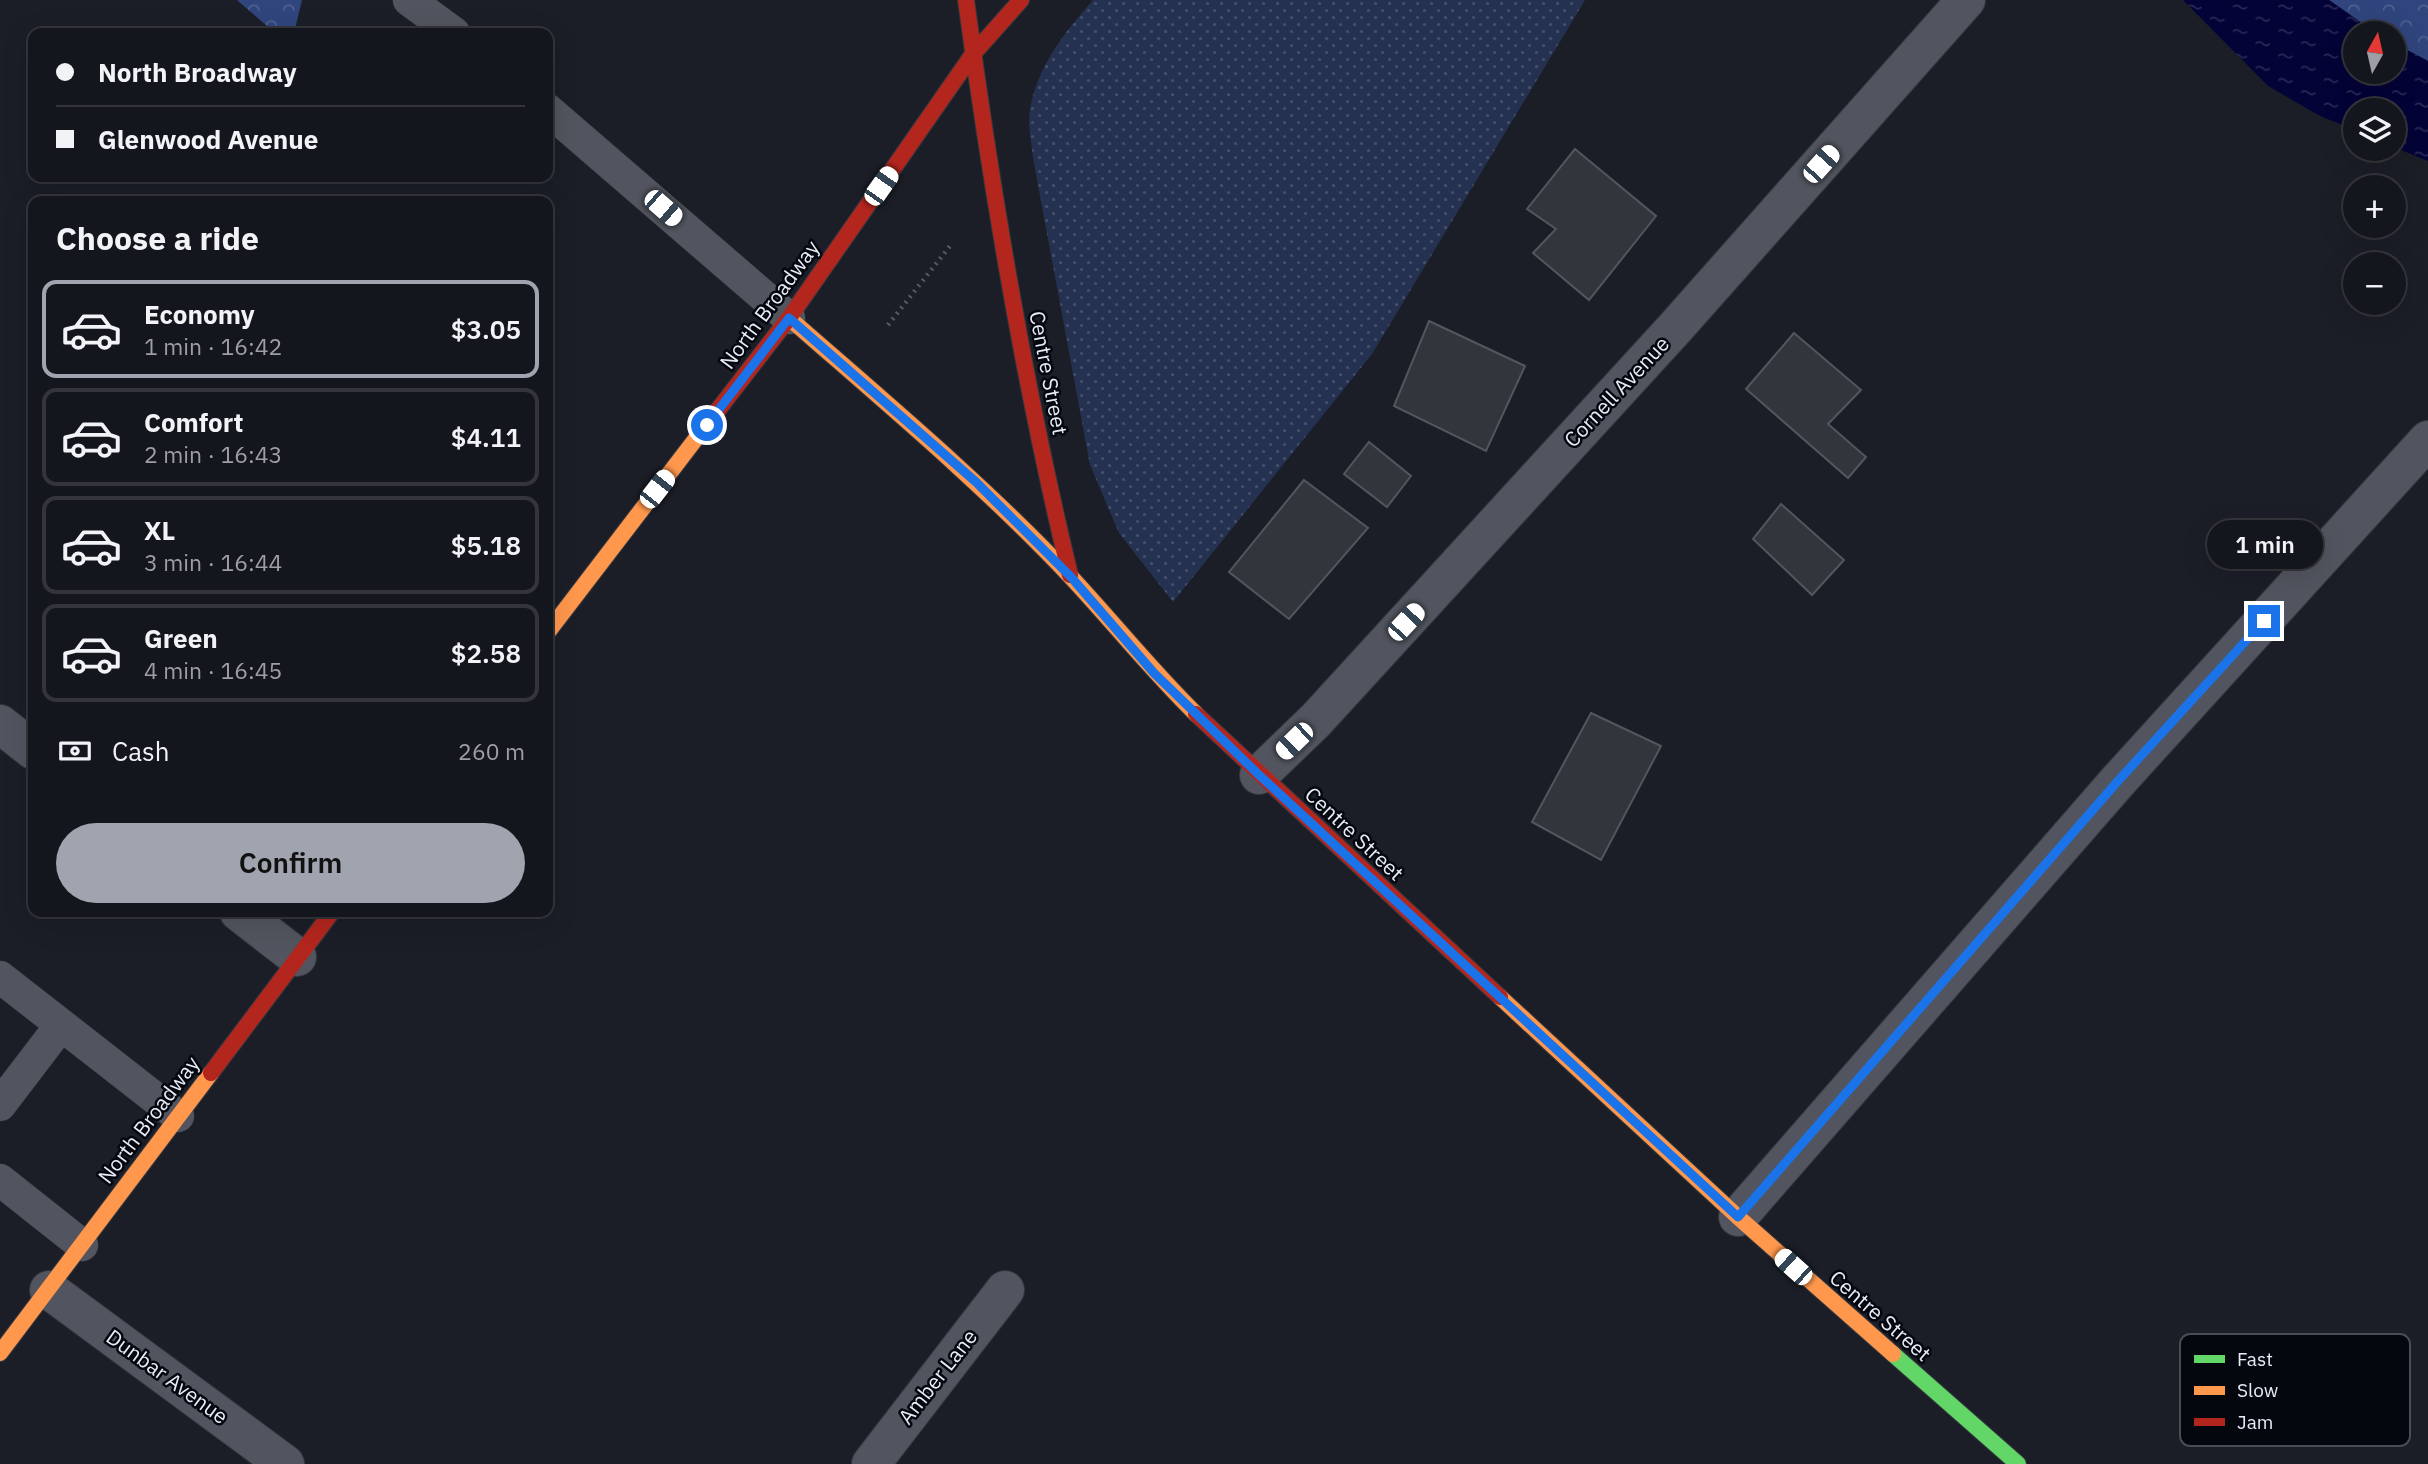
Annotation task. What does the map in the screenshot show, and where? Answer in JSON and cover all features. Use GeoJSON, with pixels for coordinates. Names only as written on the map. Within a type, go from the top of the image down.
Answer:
{"type":"FeatureCollection","features":[{"type":"Feature","properties":{"kind":"main road","name":"Centre Street"},"geometry":{"type":"LineString","coordinates":[[966,0],[1000,232],[1045,473],[1071,577],[1154,673],[1259,775],[1738,1217],[2018,1464]]}},
{"type":"Feature","properties":{"kind":"main road","name":"North Broadway"},"geometry":{"type":"LineString","coordinates":[[553,625],[789,318],[973,54],[1021,0]]}},
{"type":"Feature","properties":{"kind":"main road"},"geometry":{"type":"LineString","coordinates":[[789,318],[976,482],[1071,577]]}},
{"type":"Feature","properties":{"kind":"main road","name":"North Broadway"},"geometry":{"type":"LineString","coordinates":[[3,1342],[49,1290],[328,917]]}},
{"type":"Feature","properties":{"kind":"street","name":"Cornell Avenue"},"geometry":{"type":"LineString","coordinates":[[1259,775],[1316,720],[1675,328],[1966,0]]}},
{"type":"Feature","properties":{"kind":"street"},"geometry":{"type":"LineString","coordinates":[[1738,1217],[2118,781],[2428,440]]}},
{"type":"Feature","properties":{"kind":"street"},"geometry":{"type":"LineString","coordinates":[[0,724],[28,746]]}},
{"type":"Feature","properties":{"kind":"street"},"geometry":{"type":"LineString","coordinates":[[245,917],[297,957]]}},
{"type":"Feature","properties":{"kind":"street","name":"Dunbar Avenue"},"geometry":{"type":"LineString","coordinates":[[49,1290],[285,1464]]}},
{"type":"Feature","properties":{"kind":"street","name":"Amber Lane"},"geometry":{"type":"LineString","coordinates":[[871,1464],[1005,1290]]}},
{"type":"Feature","properties":{"kind":"lane"},"geometry":{"type":"LineString","coordinates":[[409,0],[447,28]]}},
{"type":"Feature","properties":{"kind":"lane"},"geometry":{"type":"LineString","coordinates":[[553,114],[789,318]]}},
{"type":"Feature","properties":{"kind":"lane"},"geometry":{"type":"LineString","coordinates":[[0,976],[178,1116]]}},
{"type":"Feature","properties":{"kind":"lane"},"geometry":{"type":"LineString","coordinates":[[0,1105],[61,1025]]}},
{"type":"Feature","properties":{"kind":"lane"},"geometry":{"type":"LineString","coordinates":[[0,1180],[82,1245]]}},
{"type":"Feature","properties":{"kind":"path"},"geometry":{"type":"LineString","coordinates":[[888,326],[957,237]]}},
{"type":"Feature","properties":{"kind":"shaded area"},"geometry":{"type":"Polygon","coordinates":[[[1093,0],[1585,0],[1372,354],[1173,602],[1119,533],[1090,465],[1033,158],[1029,115],[1039,78],[1072,24],[1093,0]]]}},
{"type":"Feature","properties":{"kind":"green space"},"geometry":{"type":"Polygon","coordinates":[[[237,0],[302,0],[295,28],[269,28],[237,0]]]}},
{"type":"Feature","properties":{"kind":"green space"},"geometry":{"type":"Polygon","coordinates":[[[2329,0],[2428,0],[2428,61],[2406,49],[2406,21],[2359,21],[2329,0]]]}},
{"type":"Feature","properties":{"kind":"water"},"geometry":{"type":"Polygon","coordinates":[[[2183,0],[2329,0],[2359,21],[2343,21],[2343,84],[2406,84],[2406,49],[2428,61],[2428,161],[2406,152],[2406,98],[2343,98],[2343,125],[2320,116],[2268,86],[2183,0]]]}},
{"type":"Feature","properties":{"kind":"building"},"geometry":{"type":"Polygon","coordinates":[[[1575,149],[1656,216],[1589,300],[1533,253],[1556,229],[1527,209],[1575,149]]]}},
{"type":"Feature","properties":{"kind":"building"},"geometry":{"type":"Polygon","coordinates":[[[1429,321],[1525,366],[1486,451],[1394,406],[1429,321]]]}},
{"type":"Feature","properties":{"kind":"building"},"geometry":{"type":"Polygon","coordinates":[[[1794,333],[1861,390],[1828,424],[1866,457],[1848,478],[1746,389],[1794,333]]]}},
{"type":"Feature","properties":{"kind":"building"},"geometry":{"type":"Polygon","coordinates":[[[1369,442],[1411,476],[1387,507],[1344,474],[1369,442]]]}},
{"type":"Feature","properties":{"kind":"building"},"geometry":{"type":"Polygon","coordinates":[[[1304,480],[1368,528],[1289,619],[1229,572],[1304,480]]]}},
{"type":"Feature","properties":{"kind":"building"},"geometry":{"type":"Polygon","coordinates":[[[1781,504],[1844,560],[1812,595],[1753,539],[1781,504]]]}},
{"type":"Feature","properties":{"kind":"building"},"geometry":{"type":"Polygon","coordinates":[[[1591,713],[1661,746],[1601,860],[1532,822],[1591,713]]]}},
{"type":"Feature","properties":{"kind":"traffic: fast"},"geometry":{"type":"LineString","coordinates":[[1893,1354],[2018,1464]]}},
{"type":"Feature","properties":{"kind":"traffic: slow"},"geometry":{"type":"LineString","coordinates":[[789,318],[933,444],[1037,542],[1196,714]]}},
{"type":"Feature","properties":{"kind":"traffic: slow"},"geometry":{"type":"LineString","coordinates":[[553,625],[711,419]]}},
{"type":"Feature","properties":{"kind":"traffic: slow"},"geometry":{"type":"LineString","coordinates":[[1500,997],[1738,1217],[1893,1354]]}},
{"type":"Feature","properties":{"kind":"traffic: slow"},"geometry":{"type":"LineString","coordinates":[[0,1353],[211,1073]]}},
{"type":"Feature","properties":{"kind":"traffic: jam"},"geometry":{"type":"LineString","coordinates":[[966,0],[1010,289],[1070,575]]}},
{"type":"Feature","properties":{"kind":"traffic: jam"},"geometry":{"type":"LineString","coordinates":[[711,419],[789,318],[973,54],[1021,0]]}},
{"type":"Feature","properties":{"kind":"traffic: jam"},"geometry":{"type":"LineString","coordinates":[[1196,714],[1500,997]]}},
{"type":"Feature","properties":{"kind":"traffic: jam"},"geometry":{"type":"LineString","coordinates":[[211,1073],[328,917]]}},
{"type":"Feature","properties":{"kind":"route"},"geometry":{"type":"LineString","coordinates":[[707,425],[789,318],[976,482],[1071,577],[1154,673],[1259,775],[1738,1217],[2118,781],[2264,621]]}}]}
